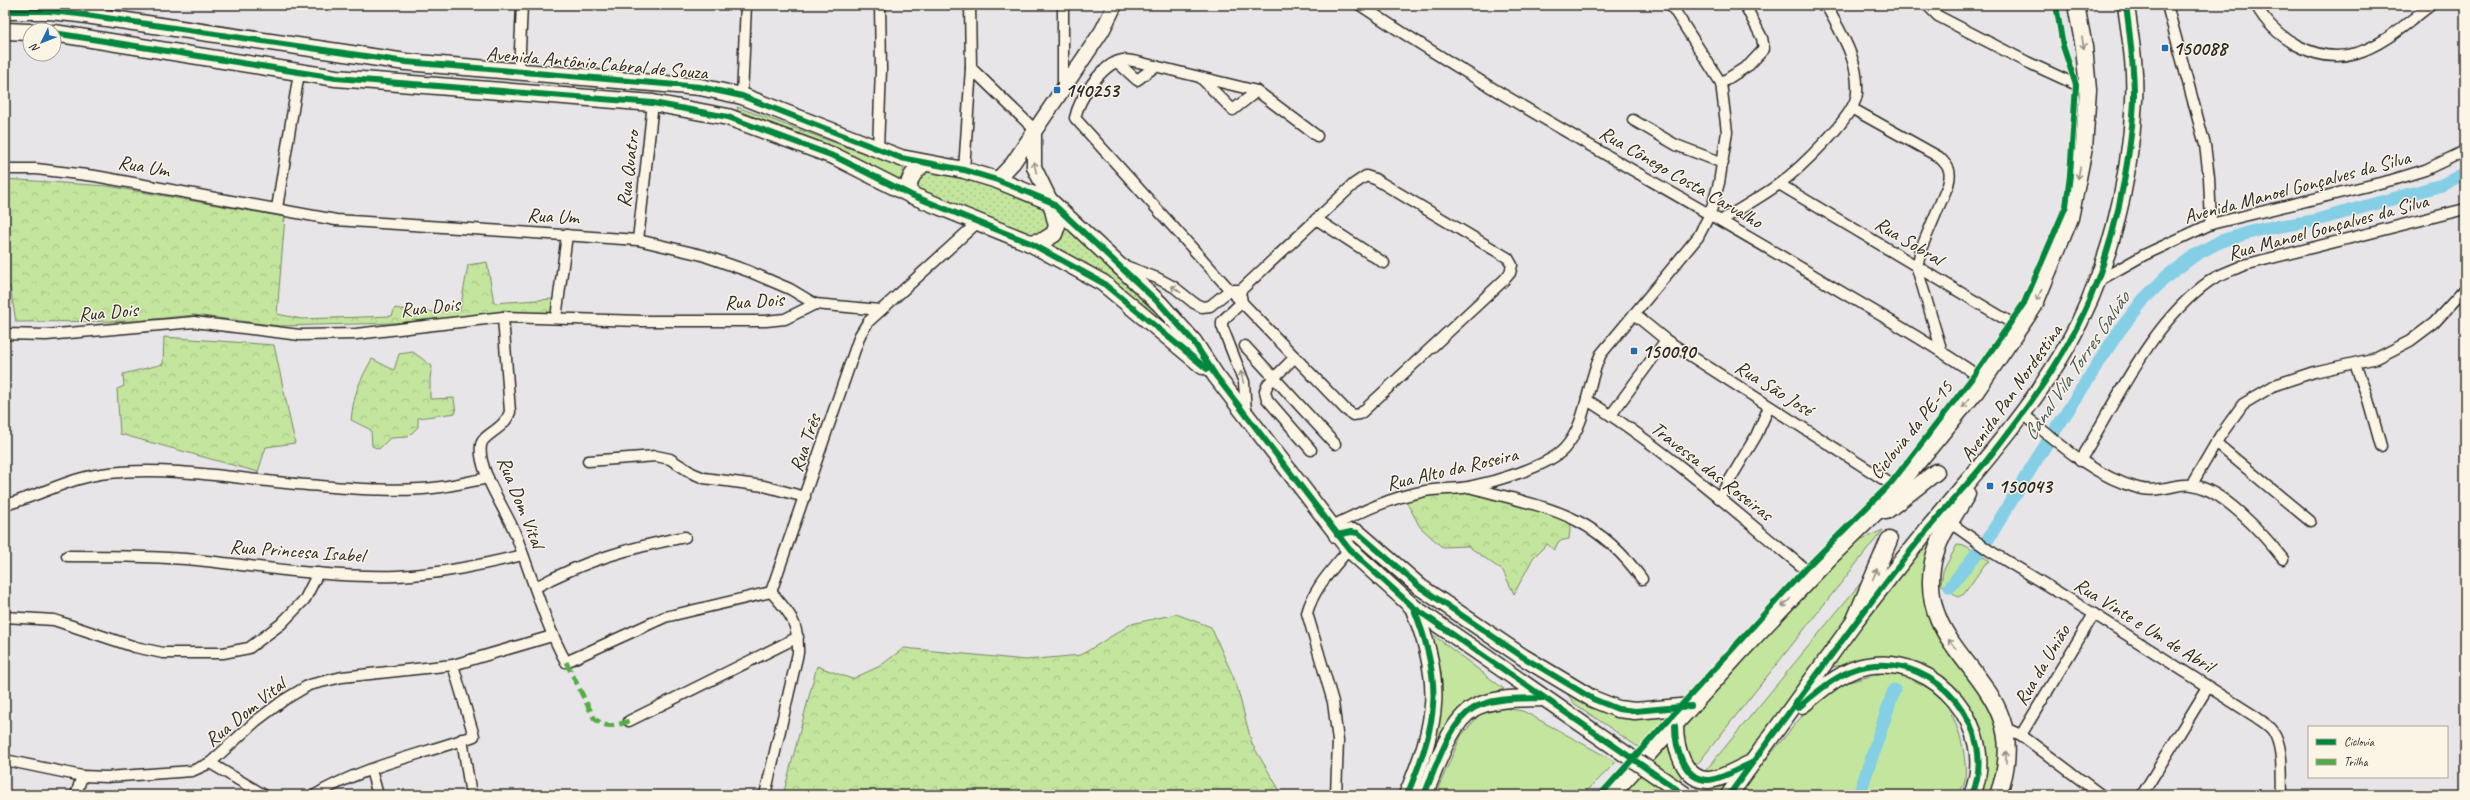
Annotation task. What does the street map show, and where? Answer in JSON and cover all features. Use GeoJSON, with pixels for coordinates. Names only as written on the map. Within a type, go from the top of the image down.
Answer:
{"type":"FeatureCollection","features":[{"type":"Feature","properties":{"kind":"highway","name":"Avenida Pan Nordestina"},"geometry":{"type":"LineString","coordinates":[[1611,795],[1812,575],[1861,528],[1897,488],[1984,380],[2020,328],[2046,281],[2070,218],[2084,148],[2088,90],[2084,47],[2076,5]]}},
{"type":"Feature","properties":{"kind":"highway","name":"Avenida Pan Nordestina"},"geometry":{"type":"LineString","coordinates":[[1945,519],[2022,413],[2067,346],[2098,281],[2116,226],[2131,136],[2134,83],[2132,51],[2126,5]]}},
{"type":"Feature","properties":{"kind":"highway","name":"Avenida Antônio Cabral de Souza"},"geometry":{"type":"LineString","coordinates":[[5,11],[50,8],[79,10],[406,62],[657,82],[700,87],[742,96],[901,158],[964,170],[997,180],[1051,202],[1160,304],[1193,341],[1216,376],[1349,549],[1413,607],[1685,795]]}},
{"type":"Feature","properties":{"kind":"highway"},"geometry":{"type":"LineString","coordinates":[[5,31],[22,32]]}},
{"type":"Feature","properties":{"kind":"highway","name":"Avenida Antônio Cabral de Souza"},"geometry":{"type":"LineString","coordinates":[[62,34],[299,73],[392,84],[653,103],[728,117],[787,137],[836,157],[911,195],[977,223],[1030,243],[1103,283],[1216,376]]}},
{"type":"Feature","properties":{"kind":"highway"},"geometry":{"type":"LineString","coordinates":[[911,195],[909,190],[910,179],[924,163]]}},
{"type":"Feature","properties":{"kind":"highway"},"geometry":{"type":"LineString","coordinates":[[1030,243],[1043,240],[1054,234],[1057,226],[1051,202]]}},
{"type":"Feature","properties":{"kind":"highway"},"geometry":{"type":"LineString","coordinates":[[1861,528],[1936,472]]}},
{"type":"Feature","properties":{"kind":"highway"},"geometry":{"type":"LineString","coordinates":[[1729,795],[1787,717],[1854,622],[1945,519]]}},
{"type":"Feature","properties":{"kind":"highway"},"geometry":{"type":"LineString","coordinates":[[1945,519],[1933,560],[1931,596],[1943,631],[1993,696],[2005,728],[2006,762],[1998,795]]}},
{"type":"Feature","properties":{"kind":"highway"},"geometry":{"type":"LineString","coordinates":[[1334,531],[1358,533],[1420,587],[1524,657],[1593,699],[1618,709],[1635,711],[1691,706]]}},
{"type":"Feature","properties":{"kind":"highway"},"geometry":{"type":"LineString","coordinates":[[1854,622],[1889,540]]}},
{"type":"Feature","properties":{"kind":"highway"},"geometry":{"type":"LineString","coordinates":[[1407,795],[1423,758],[1434,711],[1433,683],[1426,642],[1413,607]]}},
{"type":"Feature","properties":{"kind":"highway"},"geometry":{"type":"LineString","coordinates":[[1787,717],[1832,682],[1866,666],[1888,664],[1913,669],[1931,677],[1950,693],[1961,707],[1974,737],[1977,760],[1976,785],[1972,795]]}},
{"type":"Feature","properties":{"kind":"highway"},"geometry":{"type":"LineString","coordinates":[[1424,795],[1452,732],[1462,718],[1473,708],[1490,702],[1544,698]]}},
{"type":"Feature","properties":{"kind":"highway"},"geometry":{"type":"LineString","coordinates":[[1675,726],[1676,748],[1684,763],[1696,776],[1710,780],[1752,763]]}},
{"type":"Feature","properties":{"kind":"main road"},"geometry":{"type":"LineString","coordinates":[[997,180],[1013,163],[1034,129],[1102,31],[1115,5]]}},
{"type":"Feature","properties":{"kind":"main road"},"geometry":{"type":"LineString","coordinates":[[1034,129],[1034,167],[1051,202]]}},
{"type":"Feature","properties":{"kind":"street"},"geometry":{"type":"LineString","coordinates":[[519,71],[522,5]]}},
{"type":"Feature","properties":{"kind":"street"},"geometry":{"type":"LineString","coordinates":[[742,96],[746,5]]}},
{"type":"Feature","properties":{"kind":"street"},"geometry":{"type":"LineString","coordinates":[[878,148],[881,70],[880,5]]}},
{"type":"Feature","properties":{"kind":"street"},"geometry":{"type":"LineString","coordinates":[[964,170],[971,68],[970,5]]}},
{"type":"Feature","properties":{"kind":"street"},"geometry":{"type":"LineString","coordinates":[[1063,5],[1063,88]]}},
{"type":"Feature","properties":{"kind":"street"},"geometry":{"type":"LineString","coordinates":[[1671,5],[1721,83],[1749,65],[1764,49],[1762,38],[1745,5]]}},
{"type":"Feature","properties":{"kind":"street"},"geometry":{"type":"LineString","coordinates":[[1722,220],[1779,184],[1838,128],[1853,109],[1857,94],[1854,64],[1848,47],[1826,5]]}},
{"type":"Feature","properties":{"kind":"street"},"geometry":{"type":"LineString","coordinates":[[1927,5],[1938,16],[2027,62],[2088,90]]}},
{"type":"Feature","properties":{"kind":"street"},"geometry":{"type":"LineString","coordinates":[[2167,5],[2205,145],[2210,177],[2211,224]]}},
{"type":"Feature","properties":{"kind":"street"},"geometry":{"type":"LineString","coordinates":[[2256,5],[2263,18],[2287,40],[2305,49],[2329,55],[2356,54],[2386,39],[2431,5]]}},
{"type":"Feature","properties":{"kind":"street","name":"Rua Cônego Costa Carvalho"},"geometry":{"type":"LineString","coordinates":[[1362,6],[1544,118],[1722,220],[1942,352],[1984,380]]}},
{"type":"Feature","properties":{"kind":"street"},"geometry":{"type":"LineString","coordinates":[[1116,262],[1157,278],[1174,287],[1194,303],[1202,307],[1210,306],[1230,290],[1241,290],[1354,184],[1366,176],[1382,183],[1508,258],[1512,265],[1510,273],[1360,414],[1353,414],[1345,409],[1230,290],[1077,123],[1075,118],[1080,103],[1103,70],[1117,62],[1131,61],[1257,91],[1317,136]]}},
{"type":"Feature","properties":{"kind":"street"},"geometry":{"type":"LineString","coordinates":[[1117,62],[1137,80],[1156,66]]}},
{"type":"Feature","properties":{"kind":"street"},"geometry":{"type":"LineString","coordinates":[[971,68],[1034,129]]}},
{"type":"Feature","properties":{"kind":"street"},"geometry":{"type":"LineString","coordinates":[[277,208],[299,73]]}},
{"type":"Feature","properties":{"kind":"street"},"geometry":{"type":"LineString","coordinates":[[1200,78],[1233,110],[1257,91]]}},
{"type":"Feature","properties":{"kind":"street","name":"Rua Alto da Roseira"},"geometry":{"type":"LineString","coordinates":[[1334,531],[1396,498],[1421,492],[1469,487],[1532,468],[1550,460],[1564,449],[1577,428],[1587,400],[1593,370],[1601,354],[1698,236],[1710,214],[1723,163],[1727,132],[1721,83]]}},
{"type":"Feature","properties":{"kind":"street","name":"Rua Quatro"},"geometry":{"type":"LineString","coordinates":[[638,240],[653,103]]}},
{"type":"Feature","properties":{"kind":"street"},"geometry":{"type":"LineString","coordinates":[[1853,109],[1939,157],[1949,166],[1951,174],[1948,185],[1921,249],[1918,268],[1942,352]]}},
{"type":"Feature","properties":{"kind":"street"},"geometry":{"type":"LineString","coordinates":[[1633,120],[1676,145],[1723,163]]}},
{"type":"Feature","properties":{"kind":"street","name":"Avenida Manoel Gonçalves da Silva"},"geometry":{"type":"LineString","coordinates":[[2098,281],[2144,255],[2211,224],[2392,180],[2425,170],[2464,154]]}},
{"type":"Feature","properties":{"kind":"street","name":"Rua Um"},"geometry":{"type":"LineString","coordinates":[[5,169],[36,169],[95,176],[277,208],[336,220],[638,240],[702,255],[748,271],[790,289],[815,304]]}},
{"type":"Feature","properties":{"kind":"street","name":"Rua Sobral"},"geometry":{"type":"LineString","coordinates":[[1779,184],[2020,328]]}},
{"type":"Feature","properties":{"kind":"street","name":"Rua Manoel Gonçalves da Silva"},"geometry":{"type":"LineString","coordinates":[[2080,461],[2150,342],[2178,309],[2212,279],[2244,265],[2465,208]]}},
{"type":"Feature","properties":{"kind":"street"},"geometry":{"type":"LineString","coordinates":[[1316,219],[1384,263]]}},
{"type":"Feature","properties":{"kind":"street","name":"Rua Três"},"geometry":{"type":"LineString","coordinates":[[771,592],[860,335],[868,322],[880,310],[924,273],[977,223]]}},
{"type":"Feature","properties":{"kind":"street"},"geometry":{"type":"LineString","coordinates":[[556,318],[566,235]]}},
{"type":"Feature","properties":{"kind":"street"},"geometry":{"type":"LineString","coordinates":[[2192,484],[2216,443],[2243,404],[2276,385],[2314,372],[2377,358],[2410,341],[2434,323],[2465,289]]}},
{"type":"Feature","properties":{"kind":"street"},"geometry":{"type":"LineString","coordinates":[[1241,290],[1242,302]]}},
{"type":"Feature","properties":{"kind":"street"},"geometry":{"type":"LineString","coordinates":[[1242,302],[1222,321],[1222,326],[1244,382],[1246,416]]}},
{"type":"Feature","properties":{"kind":"street"},"geometry":{"type":"LineString","coordinates":[[815,304],[880,310]]}},
{"type":"Feature","properties":{"kind":"street","name":"Rua Dois"},"geometry":{"type":"LineString","coordinates":[[5,334],[46,335],[194,322],[300,335],[356,334],[503,318],[642,321],[766,321],[785,320],[815,304]]}},
{"type":"Feature","properties":{"kind":"street","name":"Rua São José"},"geometry":{"type":"LineString","coordinates":[[1634,314],[1666,340],[1897,488]]}},
{"type":"Feature","properties":{"kind":"street","name":"Rua Dom Vital"},"geometry":{"type":"LineString","coordinates":[[503,318],[510,412],[507,421],[488,436],[481,446],[488,478],[515,531],[552,636],[566,662],[665,617],[771,592]]}},
{"type":"Feature","properties":{"kind":"street"},"geometry":{"type":"LineString","coordinates":[[1611,415],[1666,340]]}},
{"type":"Feature","properties":{"kind":"street"},"geometry":{"type":"LineString","coordinates":[[1245,346],[1335,444]]}},
{"type":"Feature","properties":{"kind":"street"},"geometry":{"type":"LineString","coordinates":[[1295,357],[1274,378],[1265,391],[1267,399],[1310,450]]}},
{"type":"Feature","properties":{"kind":"street"},"geometry":{"type":"LineString","coordinates":[[2355,364],[2367,396],[2381,446]]}},
{"type":"Feature","properties":{"kind":"street","name":"Travessa das Roseiras"},"geometry":{"type":"LineString","coordinates":[[1587,400],[1611,415],[1719,498],[1812,575]]}},
{"type":"Feature","properties":{"kind":"street"},"geometry":{"type":"LineString","coordinates":[[1719,498],[1756,436],[1769,407]]}},
{"type":"Feature","properties":{"kind":"street"},"geometry":{"type":"LineString","coordinates":[[2022,413],[2080,461],[2117,481],[2139,489],[2161,490],[2192,484],[2216,495],[2238,511],[2263,534],[2283,559]]}},
{"type":"Feature","properties":{"kind":"street"},"geometry":{"type":"LineString","coordinates":[[2216,443],[2310,521]]}},
{"type":"Feature","properties":{"kind":"street"},"geometry":{"type":"LineString","coordinates":[[588,461],[656,456],[670,459],[692,473],[704,478],[764,486],[805,497]]}},
{"type":"Feature","properties":{"kind":"street"},"geometry":{"type":"LineString","coordinates":[[5,505],[32,498],[79,480],[108,473],[155,471],[308,485],[406,489],[440,487],[488,478]]}},
{"type":"Feature","properties":{"kind":"street"},"geometry":{"type":"LineString","coordinates":[[1469,487],[1559,512],[1586,524],[1604,536],[1642,579]]}},
{"type":"Feature","properties":{"kind":"street","name":"Rua Vinte e Um de Abril"},"geometry":{"type":"LineString","coordinates":[[1945,519],[1990,551],[2094,614],[2272,730],[2278,741],[2282,795]]}},
{"type":"Feature","properties":{"kind":"street"},"geometry":{"type":"LineString","coordinates":[[536,587],[596,559],[653,543],[685,537]]}},
{"type":"Feature","properties":{"kind":"street"},"geometry":{"type":"LineString","coordinates":[[1336,795],[1338,741],[1333,702],[1307,613],[1311,599],[1320,585],[1349,549]]}},
{"type":"Feature","properties":{"kind":"street","name":"Rua Princesa Isabel"},"geometry":{"type":"LineString","coordinates":[[67,556],[161,558],[318,573],[396,576],[430,574],[523,555]]}},
{"type":"Feature","properties":{"kind":"street"},"geometry":{"type":"LineString","coordinates":[[5,618],[54,620],[135,647],[163,653],[223,653],[249,648],[281,624],[305,599],[318,573]]}},
{"type":"Feature","properties":{"kind":"street"},"geometry":{"type":"LineString","coordinates":[[765,795],[795,667],[798,638],[794,620],[771,592]]}},
{"type":"Feature","properties":{"kind":"street","name":"Rua da União"},"geometry":{"type":"LineString","coordinates":[[2021,735],[2094,614]]}},
{"type":"Feature","properties":{"kind":"street","name":"Rua Dom Vital"},"geometry":{"type":"LineString","coordinates":[[5,760],[82,776],[168,774],[192,771],[210,763],[256,721],[284,700],[309,685],[342,677],[453,665],[552,636]]}},
{"type":"Feature","properties":{"kind":"street"},"geometry":{"type":"LineString","coordinates":[[629,721],[798,638]]}},
{"type":"Feature","properties":{"kind":"street"},"geometry":{"type":"LineString","coordinates":[[315,795],[330,786],[394,760],[474,736],[453,665]]}},
{"type":"Feature","properties":{"kind":"street"},"geometry":{"type":"LineString","coordinates":[[2142,795],[2208,687]]}},
{"type":"Feature","properties":{"kind":"street"},"geometry":{"type":"LineString","coordinates":[[2005,728],[2021,735],[2102,795]]}},
{"type":"Feature","properties":{"kind":"street"},"geometry":{"type":"LineString","coordinates":[[462,739],[471,795]]}},
{"type":"Feature","properties":{"kind":"street"},"geometry":{"type":"LineString","coordinates":[[210,763],[264,795]]}},
{"type":"Feature","properties":{"kind":"street"},"geometry":{"type":"LineString","coordinates":[[371,770],[378,795]]}},
{"type":"Feature","properties":{"kind":"street"},"geometry":{"type":"LineString","coordinates":[[76,795],[82,776]]}},
{"type":"Feature","properties":{"kind":"green space"},"geometry":{"type":"Polygon","coordinates":[[[737,107],[904,168],[899,185],[818,143],[738,112],[737,107]]]}},
{"type":"Feature","properties":{"kind":"green space"},"geometry":{"type":"Polygon","coordinates":[[[931,169],[981,178],[1044,207],[1051,223],[1044,235],[1030,234],[916,193],[917,171],[931,169]]]}},
{"type":"Feature","properties":{"kind":"green space"},"geometry":{"type":"Polygon","coordinates":[[[5,179],[107,186],[285,217],[277,314],[302,319],[392,316],[395,308],[420,312],[460,310],[468,265],[487,262],[494,303],[552,299],[558,313],[513,313],[393,323],[280,326],[194,315],[136,321],[16,322],[10,286],[5,286],[5,179]]]}},
{"type":"Feature","properties":{"kind":"green space"},"geometry":{"type":"Polygon","coordinates":[[[1060,217],[1153,304],[1185,348],[1038,242],[1060,217]]]}},
{"type":"Feature","properties":{"kind":"green space"},"geometry":{"type":"Polygon","coordinates":[[[164,337],[274,345],[295,443],[266,447],[258,472],[120,434],[117,389],[124,386],[123,374],[163,364],[164,337]]]}},
{"type":"Feature","properties":{"kind":"green space"},"geometry":{"type":"Polygon","coordinates":[[[413,352],[432,366],[430,379],[430,399],[454,398],[456,413],[418,418],[418,427],[408,437],[390,438],[379,449],[372,446],[371,430],[351,420],[358,388],[372,359],[394,370],[399,354],[413,352]]]}},
{"type":"Feature","properties":{"kind":"green space"},"geometry":{"type":"Polygon","coordinates":[[[1470,491],[1571,520],[1569,539],[1559,541],[1554,550],[1547,544],[1533,558],[1514,594],[1503,571],[1468,546],[1442,547],[1420,527],[1406,501],[1416,496],[1470,491]]]}},
{"type":"Feature","properties":{"kind":"green space"},"geometry":{"type":"Polygon","coordinates":[[[1938,528],[1928,559],[1924,584],[1926,604],[1932,622],[2001,725],[2003,734],[1994,795],[1977,795],[1981,785],[1959,693],[1932,671],[1911,662],[1857,661],[1829,668],[1938,528]]]}},
{"type":"Feature","properties":{"kind":"green space"},"geometry":{"type":"Polygon","coordinates":[[[1883,530],[1692,771],[1679,736],[1695,711],[1838,557],[1857,541],[1883,530]]]}},
{"type":"Feature","properties":{"kind":"green space"},"geometry":{"type":"Polygon","coordinates":[[[1957,545],[1966,546],[1990,561],[1985,564],[1964,594],[1958,597],[1941,584],[1943,571],[1957,545]]]}},
{"type":"Feature","properties":{"kind":"green space"},"geometry":{"type":"Polygon","coordinates":[[[1873,568],[1852,620],[1743,760],[1720,774],[1702,775],[1873,568]]]}},
{"type":"Feature","properties":{"kind":"green space"},"geometry":{"type":"Polygon","coordinates":[[[1176,614],[1211,627],[1236,683],[1252,744],[1280,791],[1304,795],[783,795],[817,666],[852,679],[880,666],[904,648],[1026,660],[1081,655],[1131,624],[1176,614]]]}},
{"type":"Feature","properties":{"kind":"green space"},"geometry":{"type":"Polygon","coordinates":[[[1432,634],[1504,689],[1470,701],[1420,795],[1412,795],[1433,653],[1432,634]]]}},
{"type":"Feature","properties":{"kind":"green space"},"geometry":{"type":"Polygon","coordinates":[[[1886,672],[1919,681],[1938,695],[1946,705],[1958,730],[1964,756],[1965,781],[1958,795],[1737,795],[1816,699],[1842,684],[1886,672]]]}},
{"type":"Feature","properties":{"kind":"green space"},"geometry":{"type":"Polygon","coordinates":[[[1561,686],[1596,705],[1681,712],[1644,751],[1575,704],[1561,686]]]}},
{"type":"Feature","properties":{"kind":"green space"},"geometry":{"type":"Polygon","coordinates":[[[1504,708],[1523,711],[1616,762],[1583,795],[1435,795],[1461,736],[1480,714],[1504,708]]]}},
{"type":"Feature","properties":{"kind":"green space"},"geometry":{"type":"Polygon","coordinates":[[[1670,736],[1685,774],[1677,784],[1646,762],[1670,736]]]}},
{"type":"Feature","properties":{"kind":"green space"},"geometry":{"type":"Polygon","coordinates":[[[1640,770],[1670,794],[1616,795],[1640,770]]]}},
{"type":"Feature","properties":{"kind":"green space"},"geometry":{"type":"Polygon","coordinates":[[[1735,772],[1718,795],[1693,795],[1701,784],[1735,772]]]}},
{"type":"Feature","properties":{"kind":"waterway","name":"Canal Vila Torres Galvão"},"geometry":{"type":"LineString","coordinates":[[1950,587],[1988,539],[2033,465],[2117,334],[2144,299],[2166,277],[2195,255],[2221,241],[2262,229],[2313,221],[2442,185],[2465,173]]}},
{"type":"Feature","properties":{"kind":"waterway","name":"Canal Vila Torres Galvão"},"geometry":{"type":"LineString","coordinates":[[1859,795],[1894,690]]}},
{"type":"Feature","properties":{"kind":"marked path"},"geometry":{"type":"LineString","coordinates":[[566,662],[594,718],[603,724],[611,726],[629,721]]}},
{"type":"Feature","properties":{"kind":"cycle path","name":"Ciclovia da PE-15"},"geometry":{"type":"LineString","coordinates":[[1600,795],[1805,569],[1891,483],[1975,374],[2024,303],[2066,206],[2070,175],[2076,85],[2063,46],[2056,5]]}},
{"type":"Feature","properties":{"kind":"cycle path"},"geometry":{"type":"LineString","coordinates":[[1729,795],[1868,606],[1933,523],[1987,460],[2018,419],[2048,376],[2078,324],[2099,277],[2107,252],[2120,202],[2129,151],[2134,110],[2134,85],[2132,50],[2126,5]]}},
{"type":"Feature","properties":{"kind":"cycle path"},"geometry":{"type":"LineString","coordinates":[[5,11],[50,11],[79,14],[406,62],[700,87],[742,96],[901,158],[964,170],[997,180],[1051,202],[1160,304],[1193,341],[1216,376],[1349,549],[1413,607],[1685,795]]}},
{"type":"Feature","properties":{"kind":"cycle path"},"geometry":{"type":"LineString","coordinates":[[62,34],[336,78],[653,103],[728,117],[836,157],[911,195],[1030,243],[1103,283],[1207,369]]}},
{"type":"Feature","properties":{"kind":"cycle path"},"geometry":{"type":"LineString","coordinates":[[1337,535],[1351,532],[1358,533],[1420,587],[1523,657],[1593,699],[1618,709],[1635,711],[1691,706]]}},
{"type":"Feature","properties":{"kind":"cycle path"},"geometry":{"type":"LineString","coordinates":[[1407,795],[1425,745],[1431,723],[1433,702],[1433,680],[1430,658],[1413,607]]}},
{"type":"Feature","properties":{"kind":"cycle path"},"geometry":{"type":"LineString","coordinates":[[1798,708],[1830,682],[1857,668],[1893,665],[1917,672],[1939,684],[1956,702],[1969,722],[1977,746],[1978,770],[1972,795]]}},
{"type":"Feature","properties":{"kind":"cycle path"},"geometry":{"type":"LineString","coordinates":[[1424,795],[1450,735],[1465,715],[1482,704],[1499,700],[1543,698]]}},
{"type":"Feature","properties":{"kind":"cycle path"},"geometry":{"type":"LineString","coordinates":[[1675,726],[1675,734],[1682,761],[1687,769],[1700,779],[1709,780],[1720,778],[1752,763]]}},
{"type":"Feature","properties":{"kind":"place","name":"150088"},"geometry":{"type":"Point","coordinates":[2165,48]}},
{"type":"Feature","properties":{"kind":"place","name":"140253"},"geometry":{"type":"Point","coordinates":[1057,90]}},
{"type":"Feature","properties":{"kind":"place","name":"150090"},"geometry":{"type":"Point","coordinates":[1634,351]}},
{"type":"Feature","properties":{"kind":"place","name":"150043"},"geometry":{"type":"Point","coordinates":[1990,486]}}]}
